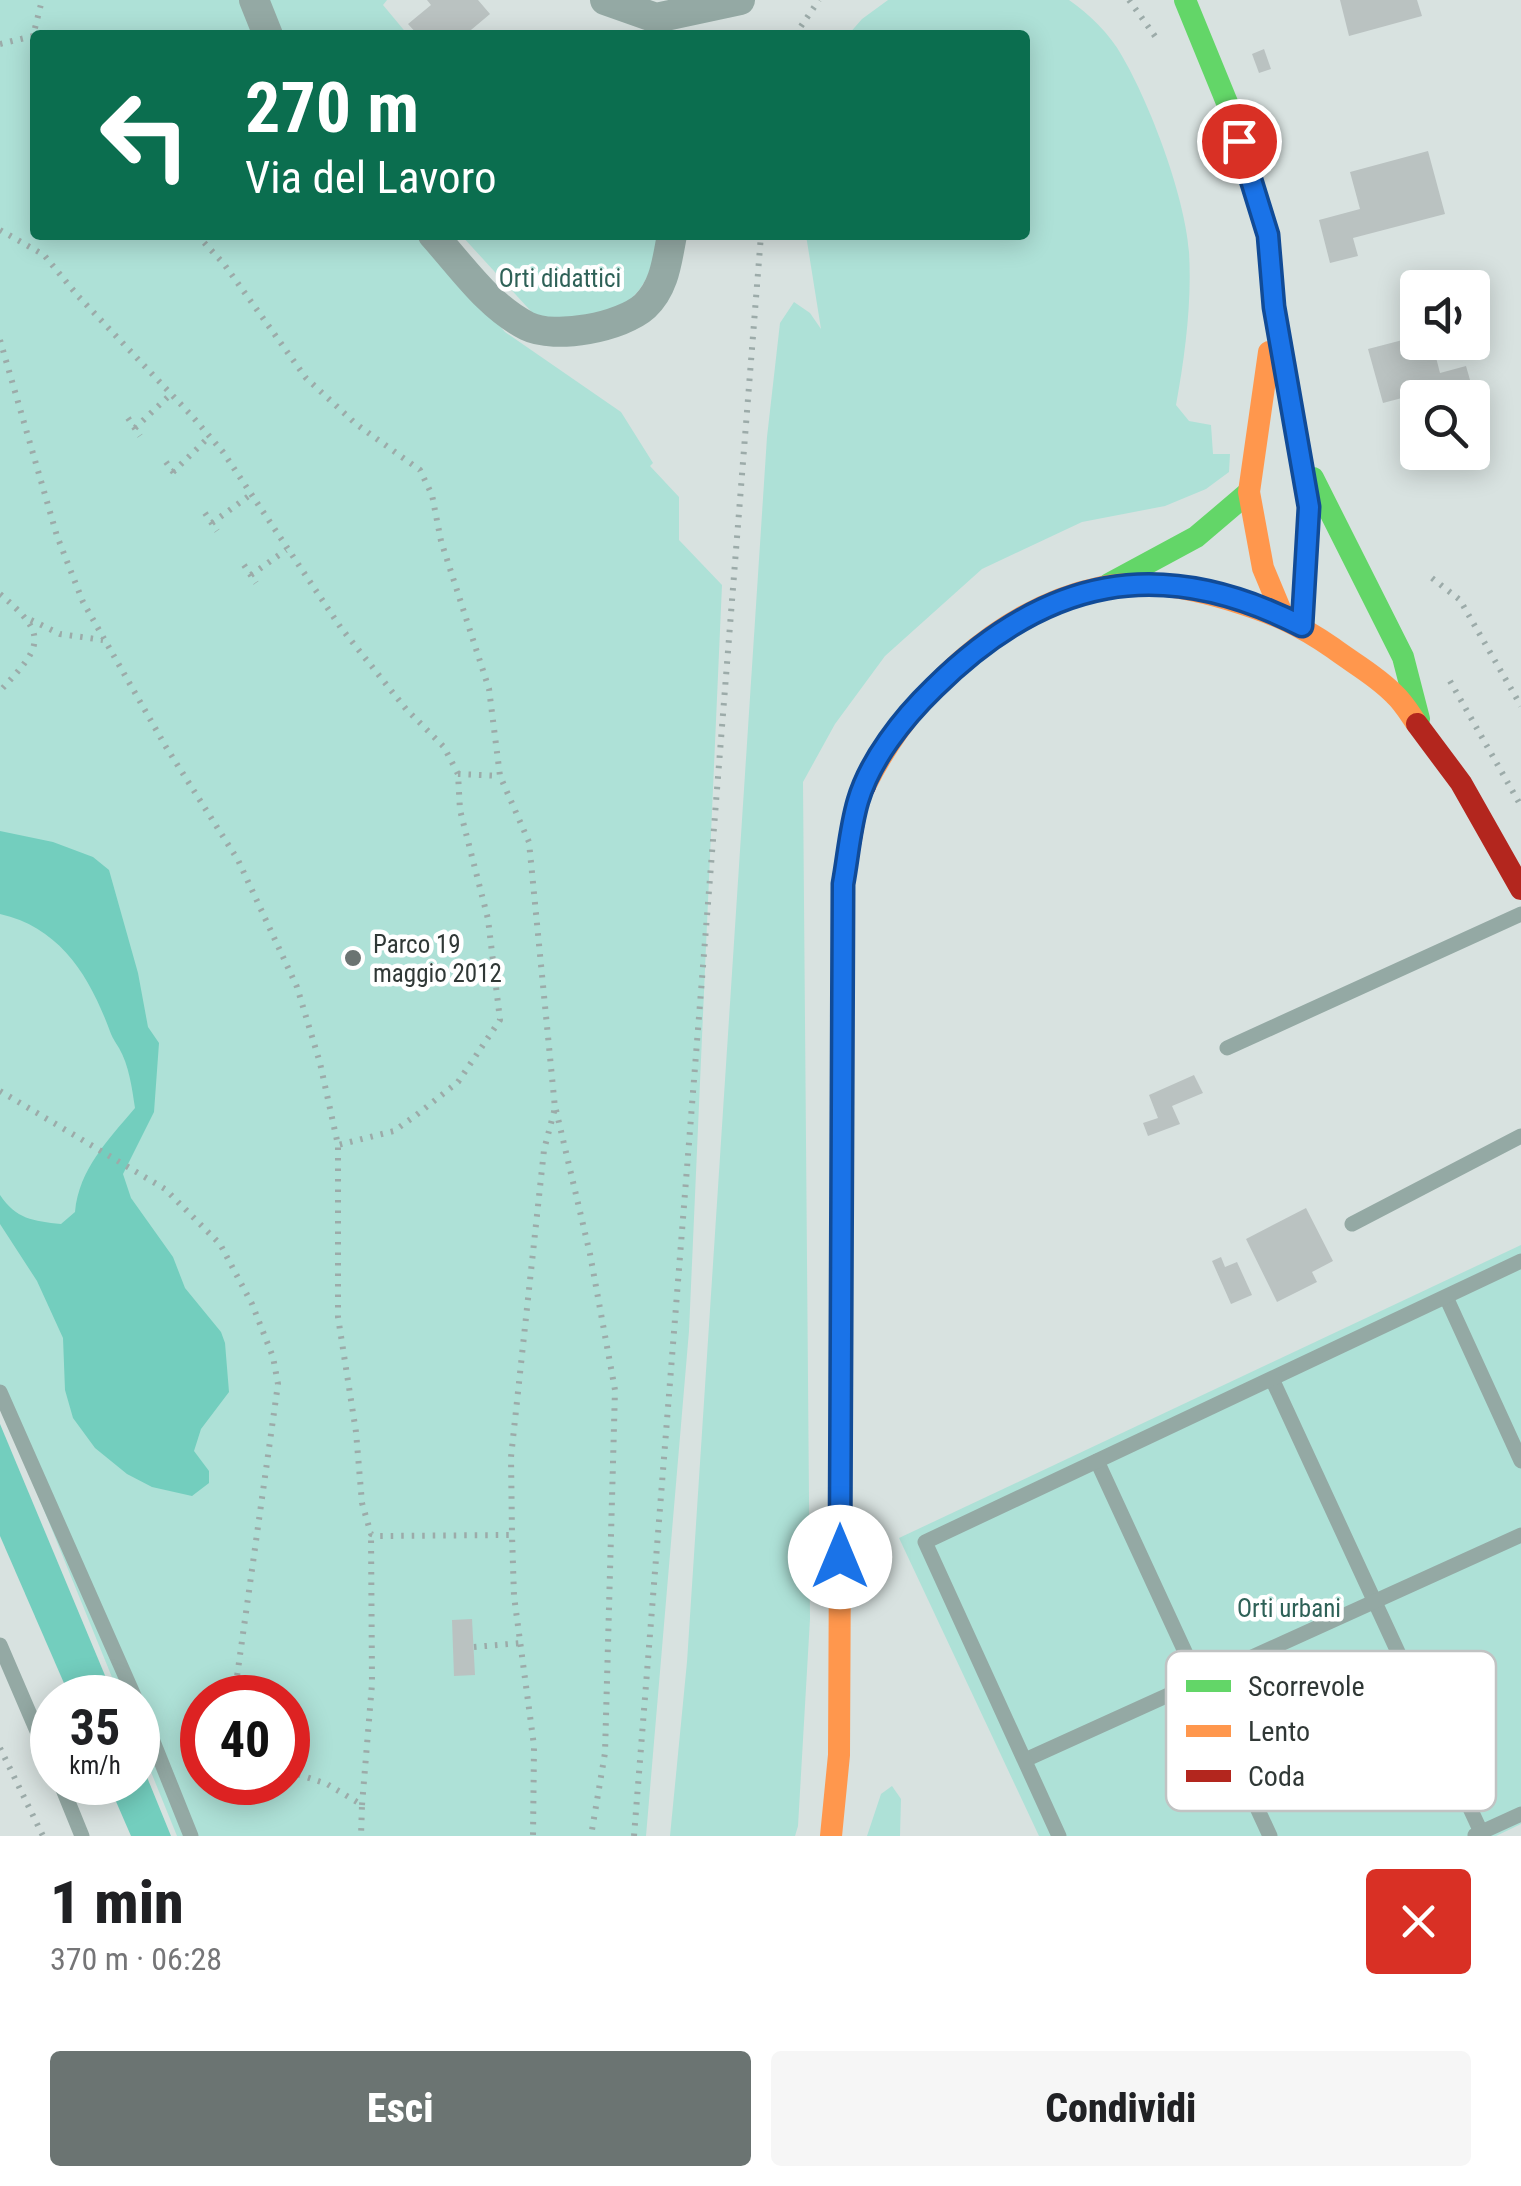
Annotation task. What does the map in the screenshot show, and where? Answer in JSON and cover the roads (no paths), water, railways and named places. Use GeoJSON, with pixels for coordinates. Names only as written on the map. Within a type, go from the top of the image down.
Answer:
{"type":"FeatureCollection","features":[{"type":"Feature","properties":{"kind":"street"},"geometry":{"type":"LineString","coordinates":[[254,0],[266,30]]}},
{"type":"Feature","properties":{"kind":"street"},"geometry":{"type":"LineString","coordinates":[[605,0],[656,18],[697,22],[740,0]]}},
{"type":"Feature","properties":{"kind":"street"},"geometry":{"type":"LineString","coordinates":[[1184,0],[1230,110],[1268,235],[1274,307],[1309,507],[1292,621]]}},
{"type":"Feature","properties":{"kind":"street"},"geometry":{"type":"LineString","coordinates":[[438,240],[498,307],[532,329],[554,332],[586,330],[644,306],[664,277],[671,240]]}},
{"type":"Feature","properties":{"kind":"street"},"geometry":{"type":"LineString","coordinates":[[1274,307],[1249,492],[1263,568],[1292,621]]}},
{"type":"Feature","properties":{"kind":"street"},"geometry":{"type":"LineString","coordinates":[[1297,445],[1403,657],[1421,729]]}},
{"type":"Feature","properties":{"kind":"street"},"geometry":{"type":"LineString","coordinates":[[1106,586],[1185,544],[1220,520],[1249,492]]}},
{"type":"Feature","properties":{"kind":"street"},"geometry":{"type":"LineString","coordinates":[[831,1836],[839,1755],[843,884],[858,799],[881,753],[909,715],[966,656],[1013,622],[1060,598],[1106,586],[1196,590],[1292,621],[1395,694],[1461,784],[1521,890]]}},
{"type":"Feature","properties":{"kind":"lane"},"geometry":{"type":"LineString","coordinates":[[1226,1048],[1521,914]]}},
{"type":"Feature","properties":{"kind":"lane"},"geometry":{"type":"LineString","coordinates":[[1352,1224],[1521,1136]]}},
{"type":"Feature","properties":{"kind":"lane"},"geometry":{"type":"LineString","coordinates":[[1059,1836],[925,1542],[1521,1261]]}},
{"type":"Feature","properties":{"kind":"lane"},"geometry":{"type":"LineString","coordinates":[[1446,1297],[1521,1461]]}},
{"type":"Feature","properties":{"kind":"lane"},"geometry":{"type":"LineString","coordinates":[[1272,1380],[1396,1651]]}},
{"type":"Feature","properties":{"kind":"lane"},"geometry":{"type":"LineString","coordinates":[[0,1392],[125,1675]]}},
{"type":"Feature","properties":{"kind":"lane"},"geometry":{"type":"LineString","coordinates":[[1097,1462],[1185,1651]]}},
{"type":"Feature","properties":{"kind":"lane"},"geometry":{"type":"LineString","coordinates":[[1265,1651],[1521,1535]]}},
{"type":"Feature","properties":{"kind":"lane"},"geometry":{"type":"LineString","coordinates":[[0,1646],[30,1715]]}},
{"type":"Feature","properties":{"kind":"lane"},"geometry":{"type":"LineString","coordinates":[[1026,1760],[1166,1696]]}},
{"type":"Feature","properties":{"kind":"lane"},"geometry":{"type":"LineString","coordinates":[[160,1759],[192,1836]]}},
{"type":"Feature","properties":{"kind":"lane"},"geometry":{"type":"LineString","coordinates":[[69,1805],[82,1836]]}},
{"type":"Feature","properties":{"kind":"lane"},"geometry":{"type":"LineString","coordinates":[[1259,1811],[1270,1836]]}},
{"type":"Feature","properties":{"kind":"lane"},"geometry":{"type":"LineString","coordinates":[[1467,1811],[1477,1834],[1521,1814]]}},
{"type":"Feature","properties":{"kind":"place","name":"Parco 19 maggio 2012"},"geometry":{"type":"Point","coordinates":[353,958]}},
{"type":"Feature","properties":{"kind":"park label","name":"Orti didattici"},"geometry":{"type":"Point","coordinates":[560,278]}},
{"type":"Feature","properties":{"kind":"park label","name":"Orti urbani"},"geometry":{"type":"Point","coordinates":[1289,1608]}}]}
